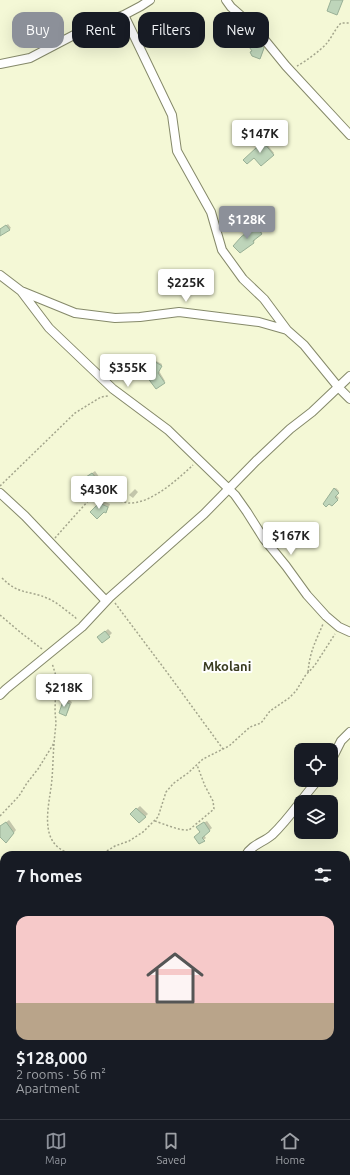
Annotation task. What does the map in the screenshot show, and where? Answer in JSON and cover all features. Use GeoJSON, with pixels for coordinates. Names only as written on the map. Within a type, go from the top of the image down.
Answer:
{"type":"FeatureCollection","features":[{"type":"Feature","properties":{"kind":"street"},"geometry":{"type":"LineString","coordinates":[[129,12],[150,0]]}},
{"type":"Feature","properties":{"kind":"street"},"geometry":{"type":"LineString","coordinates":[[226,0],[231,7],[255,28],[290,70],[350,134]]}},
{"type":"Feature","properties":{"kind":"street"},"geometry":{"type":"LineString","coordinates":[[130,28],[172,115],[177,151],[211,212],[222,250],[243,279],[264,299],[287,330],[304,345],[338,388],[350,399]]}},
{"type":"Feature","properties":{"kind":"street"},"geometry":{"type":"LineString","coordinates":[[0,64],[30,58],[72,36]]}},
{"type":"Feature","properties":{"kind":"street"},"geometry":{"type":"LineString","coordinates":[[0,275],[21,291],[49,328],[120,394],[168,430],[235,495],[264,540],[286,566],[307,595],[326,616],[339,627],[350,632]]}},
{"type":"Feature","properties":{"kind":"street"},"geometry":{"type":"LineString","coordinates":[[21,291],[75,312],[115,318],[140,317],[179,312],[259,322],[287,330]]}},
{"type":"Feature","properties":{"kind":"street"},"geometry":{"type":"LineString","coordinates":[[0,695],[82,626],[108,599],[204,514],[290,429],[312,412],[350,376]]}},
{"type":"Feature","properties":{"kind":"street"},"geometry":{"type":"LineString","coordinates":[[0,493],[108,599]]}},
{"type":"Feature","properties":{"kind":"street"},"geometry":{"type":"LineString","coordinates":[[338,747],[341,741],[350,732]]}},
{"type":"Feature","properties":{"kind":"street"},"geometry":{"type":"LineString","coordinates":[[249,851],[252,847],[268,839],[277,830],[292,814],[312,787]]}},
{"type":"Feature","properties":{"kind":"path"},"geometry":{"type":"LineString","coordinates":[[290,70],[307,60],[326,44],[341,22],[350,23]]}},
{"type":"Feature","properties":{"kind":"path"},"geometry":{"type":"LineString","coordinates":[[0,486],[75,413],[100,397],[120,394]]}},
{"type":"Feature","properties":{"kind":"path"},"geometry":{"type":"LineString","coordinates":[[51,542],[96,492],[101,492],[128,503],[144,500],[158,494],[199,460]]}},
{"type":"Feature","properties":{"kind":"path"},"geometry":{"type":"LineString","coordinates":[[2,578],[16,589],[41,595],[49,599],[75,617],[82,626]]}},
{"type":"Feature","properties":{"kind":"path"},"geometry":{"type":"LineString","coordinates":[[108,599],[169,675],[223,749]]}},
{"type":"Feature","properties":{"kind":"path"},"geometry":{"type":"LineString","coordinates":[[0,615],[39,646],[52,664],[56,676],[56,723],[47,828],[51,839],[58,847],[64,851]]}},
{"type":"Feature","properties":{"kind":"path"},"geometry":{"type":"LineString","coordinates":[[308,672],[311,652],[326,616]]}},
{"type":"Feature","properties":{"kind":"path"},"geometry":{"type":"LineString","coordinates":[[107,851],[129,841],[155,822],[162,807],[164,798],[170,788],[203,759],[223,749],[250,728],[261,723],[270,711],[289,698],[296,691],[339,627]]}},
{"type":"Feature","properties":{"kind":"path"},"geometry":{"type":"LineString","coordinates":[[0,816],[18,796],[38,769],[54,743]]}},
{"type":"Feature","properties":{"kind":"path"},"geometry":{"type":"LineString","coordinates":[[155,822],[178,829],[189,830],[214,809],[213,801],[205,786],[197,765]]}},
{"type":"Feature","properties":{"kind":"building"},"geometry":{"type":"Polygon","coordinates":[[[331,0],[343,0],[337,15],[327,11],[331,0]]]}},
{"type":"Feature","properties":{"kind":"building"},"geometry":{"type":"Polygon","coordinates":[[[250,48],[264,48],[260,59],[252,56],[250,52],[252,51],[250,48]]]}},
{"type":"Feature","properties":{"kind":"building"},"geometry":{"type":"Polygon","coordinates":[[[258,139],[262,143],[263,142],[274,155],[261,166],[254,158],[247,164],[243,160],[257,147],[254,143],[258,139]]]}},
{"type":"Feature","properties":{"kind":"building"},"geometry":{"type":"Polygon","coordinates":[[[6,225],[10,230],[0,236],[0,229],[6,225]]]}},
{"type":"Feature","properties":{"kind":"building"},"geometry":{"type":"Polygon","coordinates":[[[257,227],[262,234],[253,241],[254,243],[240,253],[233,246],[246,233],[247,234],[257,227]]]}},
{"type":"Feature","properties":{"kind":"building"},"geometry":{"type":"Polygon","coordinates":[[[152,360],[162,366],[158,373],[165,383],[156,389],[144,373],[147,371],[152,360]]]}},
{"type":"Feature","properties":{"kind":"building"},"geometry":{"type":"Polygon","coordinates":[[[92,473],[101,484],[88,492],[80,481],[92,473]]]}},
{"type":"Feature","properties":{"kind":"building"},"geometry":{"type":"Polygon","coordinates":[[[334,488],[339,493],[335,497],[338,500],[332,506],[329,504],[326,507],[323,504],[334,488]]]}},
{"type":"Feature","properties":{"kind":"building"},"geometry":{"type":"Polygon","coordinates":[[[99,503],[108,507],[106,513],[104,512],[97,519],[90,512],[99,503]]]}},
{"type":"Feature","properties":{"kind":"building"},"geometry":{"type":"Polygon","coordinates":[[[105,631],[110,637],[102,643],[97,637],[105,631]]]}},
{"type":"Feature","properties":{"kind":"building"},"geometry":{"type":"Polygon","coordinates":[[[63,701],[70,704],[66,716],[59,713],[63,701]]]}},
{"type":"Feature","properties":{"kind":"building"},"geometry":{"type":"Polygon","coordinates":[[[136,808],[146,817],[139,823],[130,814],[136,808]]]}},
{"type":"Feature","properties":{"kind":"building"},"geometry":{"type":"Polygon","coordinates":[[[6,822],[14,833],[6,843],[0,837],[0,826],[6,822]]]}},
{"type":"Feature","properties":{"kind":"building"},"geometry":{"type":"Polygon","coordinates":[[[204,822],[210,831],[202,838],[205,841],[199,844],[194,837],[200,832],[196,827],[204,822]]]}},
{"type":"Feature","properties":{"kind":"district","name":"Mkolani"},"geometry":{"type":"Point","coordinates":[227,666]}}]}
